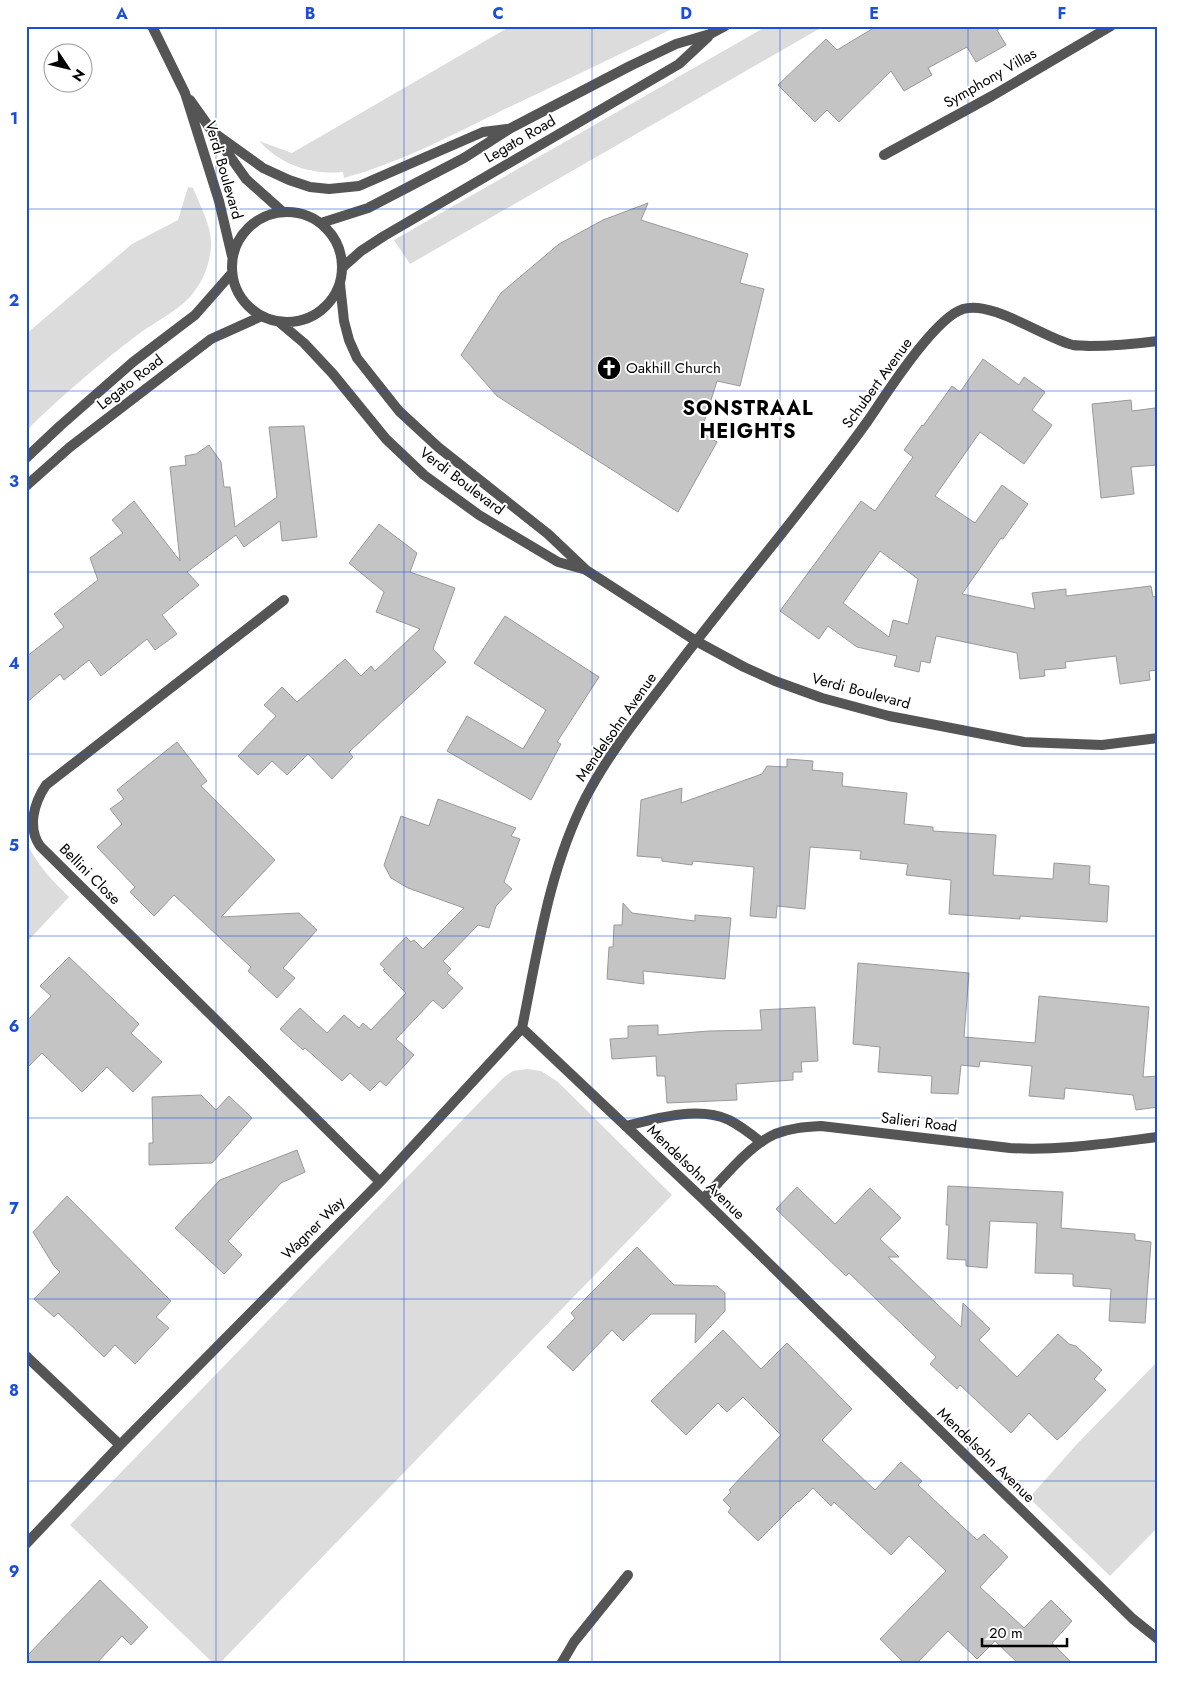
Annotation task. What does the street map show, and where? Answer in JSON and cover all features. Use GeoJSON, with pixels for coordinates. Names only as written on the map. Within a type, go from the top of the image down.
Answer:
{"type":"FeatureCollection","features":[{"type":"Feature","properties":{"kind":"street","name":"Verdi Boulevard"},"geometry":{"type":"LineString","coordinates":[[152,26],[185,93],[219,201],[233,257]]}},
{"type":"Feature","properties":{"kind":"street","name":"Legato Road"},"geometry":{"type":"LineString","coordinates":[[321,223],[368,208],[464,158],[510,128],[630,66],[676,44],[710,34],[725,26]]}},
{"type":"Feature","properties":{"kind":"street","name":"Symphony Villas"},"geometry":{"type":"LineString","coordinates":[[884,155],[992,96],[1111,26]]}},
{"type":"Feature","properties":{"kind":"street","name":"Legato Road"},"geometry":{"type":"LineString","coordinates":[[343,267],[361,251],[384,236],[679,64],[710,34]]}},
{"type":"Feature","properties":{"kind":"street","name":"Verdi Boulevard"},"geometry":{"type":"LineString","coordinates":[[185,93],[246,179],[283,212]]}},
{"type":"Feature","properties":{"kind":"street"},"geometry":{"type":"LineString","coordinates":[[213,132],[263,168],[310,187],[329,189],[359,186],[483,132],[510,128]]}},
{"type":"Feature","properties":{"kind":"street"},"geometry":{"type":"LineString","coordinates":[[283,212],[307,215],[321,223],[332,234],[340,250],[343,267],[340,284],[332,300],[320,312],[307,319],[293,322],[279,322],[253,312],[243,302],[236,289],[232,273],[233,257],[238,242],[248,228],[260,218],[283,212]]}},
{"type":"Feature","properties":{"kind":"street","name":"Legato Road"},"geometry":{"type":"LineString","coordinates":[[26,458],[133,362],[194,315],[232,273]]}},
{"type":"Feature","properties":{"kind":"street","name":"Verdi Boulevard"},"geometry":{"type":"LineString","coordinates":[[340,284],[344,321],[349,340],[358,358],[399,411],[438,446],[548,534],[586,570],[696,641],[744,667],[775,681],[822,698],[889,716],[1024,742],[1102,745],[1158,738]]}},
{"type":"Feature","properties":{"kind":"street","name":"Schubert Avenue"},"geometry":{"type":"LineString","coordinates":[[696,641],[855,439],[920,348],[943,322],[960,310],[970,308],[987,310],[1074,345],[1113,346],[1158,341]]}},
{"type":"Feature","properties":{"kind":"street","name":"Legato Road"},"geometry":{"type":"LineString","coordinates":[[26,486],[70,447],[211,339],[262,316]]}},
{"type":"Feature","properties":{"kind":"street","name":"Verdi Boulevard"},"geometry":{"type":"LineString","coordinates":[[279,322],[310,349],[386,439],[424,475],[479,515],[558,562],[586,570]]}},
{"type":"Feature","properties":{"kind":"street","name":"Bellini Close"},"geometry":{"type":"LineString","coordinates":[[284,600],[46,785],[37,799],[33,819],[33,834],[40,846],[380,1182]]}},
{"type":"Feature","properties":{"kind":"street","name":"Mendelsohn Avenue"},"geometry":{"type":"LineString","coordinates":[[696,641],[606,762],[582,806],[568,838],[548,899],[522,1028],[703,1199],[1133,1619],[1158,1639]]}},
{"type":"Feature","properties":{"kind":"street","name":"Wagner Way"},"geometry":{"type":"LineString","coordinates":[[26,1544],[120,1445],[380,1182],[522,1028]]}},
{"type":"Feature","properties":{"kind":"street"},"geometry":{"type":"LineString","coordinates":[[626,1126],[662,1117],[703,1114],[728,1120],[743,1128],[761,1142]]}},
{"type":"Feature","properties":{"kind":"street","name":"Salieri Road"},"geometry":{"type":"LineString","coordinates":[[703,1199],[761,1142],[775,1134],[799,1127],[821,1126],[1040,1150],[1158,1137]]}},
{"type":"Feature","properties":{"kind":"street"},"geometry":{"type":"LineString","coordinates":[[26,1356],[120,1445]]}},
{"type":"Feature","properties":{"kind":"street"},"geometry":{"type":"LineString","coordinates":[[561,1664],[574,1642],[628,1574]]}},
{"type":"Feature","properties":{"kind":"shaded area"},"geometry":{"type":"Polygon","coordinates":[[[511,26],[678,26],[460,132],[384,165],[344,178],[343,172],[319,172],[297,167],[277,156],[259,141],[292,153],[511,26]]]}},
{"type":"Feature","properties":{"kind":"shaded area"},"geometry":{"type":"Polygon","coordinates":[[[767,26],[824,26],[410,264],[394,240],[767,26]]]}},
{"type":"Feature","properties":{"kind":"shaded area"},"geometry":{"type":"Polygon","coordinates":[[[188,187],[193,188],[205,216],[211,239],[209,260],[198,287],[183,303],[136,336],[93,370],[26,431],[26,334],[132,244],[178,220],[188,187]]]}},
{"type":"Feature","properties":{"kind":"shaded area"},"geometry":{"type":"Polygon","coordinates":[[[26,841],[39,864],[69,897],[26,943],[26,841]]]}},
{"type":"Feature","properties":{"kind":"shaded area"},"geometry":{"type":"Polygon","coordinates":[[[527,1069],[541,1071],[558,1082],[672,1195],[219,1664],[214,1664],[70,1525],[503,1078],[513,1071],[527,1069]]]}},
{"type":"Feature","properties":{"kind":"shaded area"},"geometry":{"type":"Polygon","coordinates":[[[1158,1361],[1158,1527],[1110,1576],[1029,1498],[1077,1444],[1158,1361]]]}},
{"type":"Feature","properties":{"kind":"building"},"geometry":{"type":"Polygon","coordinates":[[[877,26],[1004,26],[997,30],[1006,45],[976,62],[967,47],[928,68],[932,75],[904,91],[891,71],[839,122],[827,110],[815,122],[778,85],[826,39],[837,50],[877,26]]]}},
{"type":"Feature","properties":{"kind":"building","name":"Oakhill Church"},"geometry":{"type":"Polygon","coordinates":[[[648,203],[641,220],[748,254],[740,283],[764,289],[740,386],[717,381],[701,432],[717,442],[678,512],[497,396],[461,355],[501,293],[559,244],[603,220],[648,203]]]}},
{"type":"Feature","properties":{"kind":"building"},"geometry":{"type":"Polygon","coordinates":[[[983,359],[1019,385],[1024,377],[1045,392],[1032,410],[1052,425],[1024,464],[980,432],[935,496],[975,523],[1002,485],[1028,504],[1003,539],[1001,538],[962,594],[1035,609],[1032,593],[1066,589],[1066,596],[1151,586],[1153,597],[1158,596],[1158,670],[1149,671],[1150,680],[1120,684],[1116,656],[1065,662],[1066,668],[1044,670],[1045,676],[1020,679],[1017,653],[936,636],[930,663],[921,661],[919,672],[894,666],[897,656],[857,647],[828,626],[819,639],[780,611],[861,501],[875,511],[913,457],[904,450],[952,386],[960,392],[983,359]],[[880,551],[843,603],[889,637],[893,620],[908,624],[918,579],[880,551]]]}},
{"type":"Feature","properties":{"kind":"building"},"geometry":{"type":"Polygon","coordinates":[[[1131,400],[1132,411],[1155,408],[1158,465],[1131,467],[1134,494],[1101,498],[1092,404],[1131,400]]]}},
{"type":"Feature","properties":{"kind":"building"},"geometry":{"type":"Polygon","coordinates":[[[304,426],[317,537],[282,541],[280,521],[244,547],[236,535],[187,572],[199,585],[162,615],[177,634],[155,650],[147,639],[101,676],[89,660],[64,680],[60,674],[26,703],[26,657],[64,627],[54,614],[98,580],[90,558],[123,533],[112,520],[134,501],[180,561],[170,467],[186,465],[185,456],[196,454],[209,445],[221,462],[224,487],[230,487],[235,527],[277,497],[269,427],[304,426]]]}},
{"type":"Feature","properties":{"kind":"building"},"geometry":{"type":"Polygon","coordinates":[[[379,524],[417,553],[410,572],[455,588],[433,649],[446,662],[349,752],[353,757],[332,779],[308,754],[287,775],[272,761],[258,775],[238,756],[276,716],[264,705],[282,687],[297,702],[345,659],[361,676],[371,666],[375,671],[420,629],[376,612],[384,592],[349,563],[379,524]]]}},
{"type":"Feature","properties":{"kind":"building"},"geometry":{"type":"Polygon","coordinates":[[[505,616],[599,677],[557,742],[561,744],[531,800],[447,751],[467,716],[523,749],[546,710],[474,663],[505,616]]]}},
{"type":"Feature","properties":{"kind":"building"},"geometry":{"type":"Polygon","coordinates":[[[177,742],[207,781],[201,786],[275,860],[221,917],[299,913],[317,930],[283,968],[295,978],[277,998],[248,971],[251,967],[174,895],[154,916],[130,892],[135,887],[97,847],[122,824],[110,809],[124,799],[117,790],[177,742]]]}},
{"type":"Feature","properties":{"kind":"building"},"geometry":{"type":"Polygon","coordinates":[[[787,759],[813,761],[812,770],[843,773],[842,786],[907,793],[904,824],[933,827],[933,831],[996,835],[993,875],[1053,879],[1054,863],[1090,866],[1089,884],[1109,886],[1107,922],[1020,916],[1020,919],[949,914],[951,880],[906,875],[908,864],[860,859],[861,851],[810,847],[805,909],[777,906],[776,918],[750,916],[754,867],[693,861],[692,865],[662,861],[662,858],[637,856],[641,800],[682,788],[681,803],[762,774],[767,766],[787,767],[787,759]]]}},
{"type":"Feature","properties":{"kind":"building"},"geometry":{"type":"Polygon","coordinates":[[[438,799],[516,828],[511,836],[520,839],[504,882],[512,889],[496,906],[489,928],[478,925],[443,961],[451,969],[447,973],[463,988],[443,1009],[433,1000],[396,1039],[414,1055],[386,1086],[380,1081],[370,1091],[350,1073],[342,1081],[305,1048],[303,1050],[280,1029],[300,1008],[327,1033],[344,1015],[359,1028],[363,1023],[371,1030],[406,993],[383,970],[385,969],[380,964],[406,937],[411,942],[414,940],[423,949],[464,908],[408,888],[391,878],[384,865],[401,816],[429,826],[438,799]]]}},
{"type":"Feature","properties":{"kind":"building"},"geometry":{"type":"Polygon","coordinates":[[[623,903],[632,913],[695,921],[695,915],[731,918],[725,979],[643,971],[644,984],[607,979],[609,947],[613,947],[614,925],[622,925],[623,903]]]}},
{"type":"Feature","properties":{"kind":"building"},"geometry":{"type":"Polygon","coordinates":[[[69,957],[139,1024],[131,1033],[162,1062],[133,1092],[107,1067],[82,1092],[42,1053],[26,1069],[26,1022],[51,996],[40,986],[69,957]]]}},
{"type":"Feature","properties":{"kind":"building"},"geometry":{"type":"Polygon","coordinates":[[[858,963],[969,973],[964,1037],[1035,1043],[1039,996],[1149,1007],[1143,1077],[1158,1076],[1158,1107],[1136,1110],[1133,1095],[1065,1088],[1064,1099],[1029,1096],[1032,1066],[980,1061],[979,1067],[961,1065],[958,1094],[931,1093],[932,1076],[878,1072],[880,1047],[853,1044],[858,963]]]}},
{"type":"Feature","properties":{"kind":"building"},"geometry":{"type":"Polygon","coordinates":[[[815,1007],[818,1061],[801,1062],[802,1072],[793,1072],[793,1080],[736,1084],[737,1100],[667,1103],[665,1076],[657,1076],[656,1056],[612,1059],[610,1039],[628,1038],[628,1026],[658,1025],[658,1035],[709,1031],[762,1030],[760,1010],[815,1007]]]}},
{"type":"Feature","properties":{"kind":"building"},"geometry":{"type":"Polygon","coordinates":[[[201,1095],[216,1110],[229,1096],[252,1118],[212,1163],[149,1165],[149,1143],[153,1143],[152,1097],[201,1095]]]}},
{"type":"Feature","properties":{"kind":"building"},"geometry":{"type":"Polygon","coordinates":[[[297,1150],[305,1172],[281,1183],[228,1241],[242,1255],[224,1274],[175,1228],[220,1180],[297,1150]]]}},
{"type":"Feature","properties":{"kind":"building"},"geometry":{"type":"Polygon","coordinates":[[[948,1186],[1063,1192],[1061,1228],[1135,1234],[1135,1240],[1151,1242],[1145,1323],[1109,1321],[1111,1289],[1073,1286],[1073,1274],[1035,1273],[1037,1223],[990,1221],[987,1268],[966,1266],[966,1260],[947,1259],[949,1225],[946,1225],[948,1186]]]}},
{"type":"Feature","properties":{"kind":"building"},"geometry":{"type":"Polygon","coordinates":[[[797,1187],[835,1224],[870,1188],[901,1218],[880,1239],[899,1257],[888,1257],[961,1327],[963,1303],[990,1329],[979,1340],[1017,1377],[1058,1334],[1069,1344],[1076,1346],[1102,1370],[1094,1379],[1106,1390],[1057,1440],[1029,1413],[1011,1433],[960,1385],[957,1389],[930,1364],[936,1357],[849,1273],[846,1276],[776,1209],[797,1187]]]}},
{"type":"Feature","properties":{"kind":"building"},"geometry":{"type":"Polygon","coordinates":[[[67,1196],[171,1301],[156,1317],[169,1328],[135,1364],[115,1345],[104,1357],[58,1313],[54,1317],[34,1299],[60,1272],[54,1266],[33,1232],[67,1196]]]}},
{"type":"Feature","properties":{"kind":"building"},"geometry":{"type":"Polygon","coordinates":[[[637,1247],[674,1285],[717,1286],[725,1293],[725,1311],[695,1343],[696,1314],[651,1314],[623,1341],[612,1330],[573,1371],[547,1347],[575,1318],[571,1313],[637,1247]]]}},
{"type":"Feature","properties":{"kind":"building"},"geometry":{"type":"Polygon","coordinates":[[[723,1330],[761,1369],[787,1343],[852,1409],[822,1440],[875,1490],[901,1462],[922,1481],[918,1485],[977,1540],[984,1534],[1008,1557],[980,1587],[1024,1628],[1051,1600],[1072,1621],[1052,1643],[1073,1664],[1019,1664],[995,1641],[977,1659],[948,1631],[916,1664],[905,1664],[880,1639],[946,1571],[909,1536],[891,1555],[834,1502],[831,1506],[813,1488],[758,1541],[728,1512],[731,1508],[723,1500],[731,1492],[729,1490],[781,1435],[743,1397],[727,1412],[718,1403],[686,1435],[651,1401],[723,1330]]]}},
{"type":"Feature","properties":{"kind":"building"},"geometry":{"type":"Polygon","coordinates":[[[100,1580],[148,1627],[131,1645],[122,1636],[96,1664],[26,1664],[26,1657],[100,1580]]]}},
{"type":"Feature","properties":{"kind":"place","name":"Oakhill Church"},"geometry":{"type":"Point","coordinates":[609,368]}},
{"type":"Feature","properties":{"kind":"district","name":"SONSTRAAL HEIGHTS"},"geometry":{"type":"Point","coordinates":[748,420]}}]}
